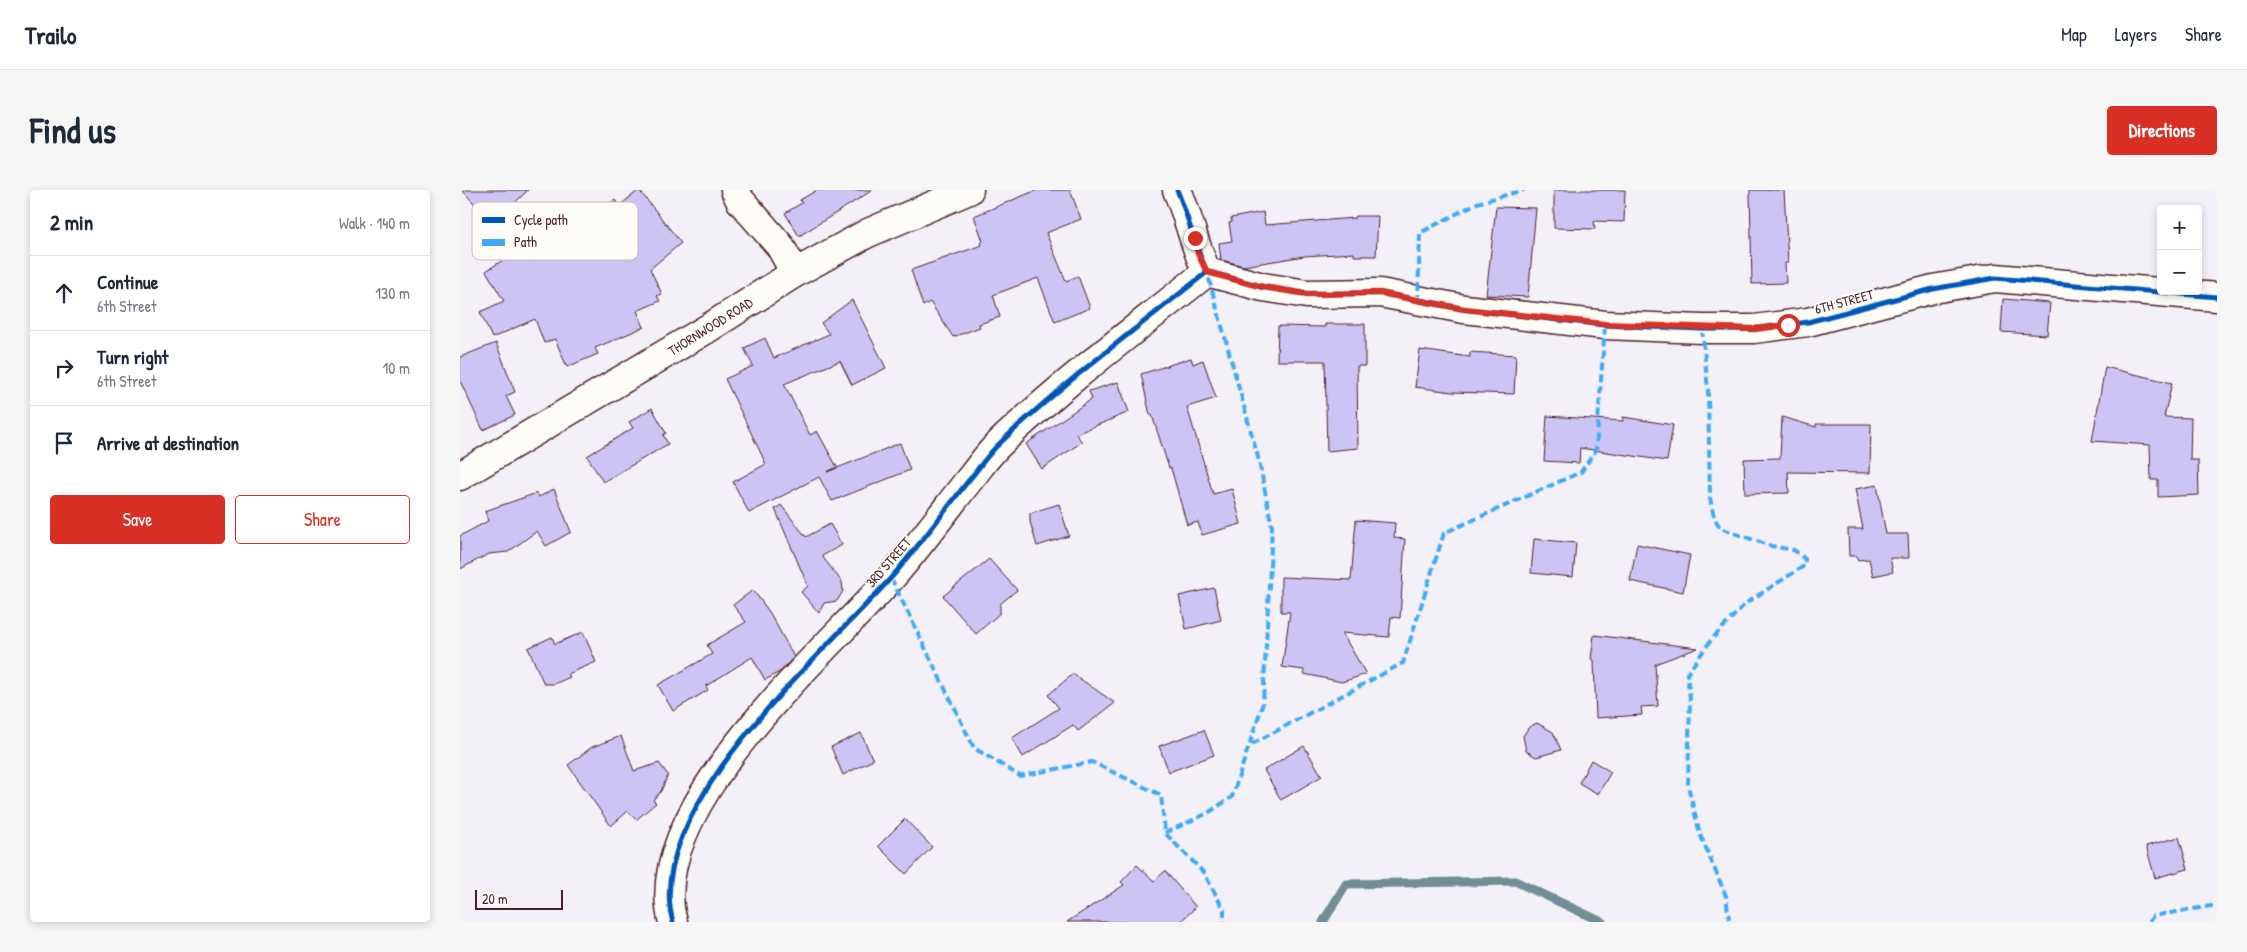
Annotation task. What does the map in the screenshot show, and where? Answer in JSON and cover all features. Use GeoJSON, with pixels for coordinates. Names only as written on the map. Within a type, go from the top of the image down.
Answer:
{"type":"FeatureCollection","features":[{"type":"Feature","properties":{"kind":"street"},"geometry":{"type":"LineString","coordinates":[[735,190],[740,200],[780,246],[795,273]]}},
{"type":"Feature","properties":{"kind":"street","name":"THORNWOOD ROAD"},"geometry":{"type":"LineString","coordinates":[[460,476],[707,329],[795,273],[868,233],[968,190]]}},
{"type":"Feature","properties":{"kind":"street"},"geometry":{"type":"LineString","coordinates":[[1177,190],[1188,214],[1198,254],[1207,272]]}},
{"type":"Feature","properties":{"kind":"street","name":"6TH STREET"},"geometry":{"type":"LineString","coordinates":[[1207,272],[1263,287],[1307,294],[1380,293],[1446,306],[1586,322],[1702,329],[1754,329],[1808,322],[1933,289],[1995,278],[2217,297]]}},
{"type":"Feature","properties":{"kind":"street","name":"3RD STREET"},"geometry":{"type":"LineString","coordinates":[[673,922],[668,886],[677,847],[702,795],[761,716],[891,578],[998,446],[1078,373],[1207,272]]}},
{"type":"Feature","properties":{"kind":"building"},"geometry":{"type":"Polygon","coordinates":[[[462,190],[528,190],[516,202],[473,202],[462,190]]]}},
{"type":"Feature","properties":{"kind":"building"},"geometry":{"type":"Polygon","coordinates":[[[639,190],[681,243],[650,269],[662,294],[657,296],[660,301],[637,311],[644,327],[595,348],[598,354],[567,367],[555,339],[544,343],[535,319],[492,338],[480,312],[504,301],[486,271],[503,260],[638,260],[638,202],[624,202],[639,190]]]}},
{"type":"Feature","properties":{"kind":"building"},"geometry":{"type":"Polygon","coordinates":[[[817,190],[873,190],[799,236],[785,213],[802,203],[800,200],[817,190]]]}},
{"type":"Feature","properties":{"kind":"building"},"geometry":{"type":"Polygon","coordinates":[[[1037,190],[1070,190],[1081,219],[1046,233],[1066,281],[1078,276],[1090,308],[1055,322],[1038,278],[993,295],[1000,317],[979,324],[980,327],[953,337],[930,302],[923,306],[911,270],[982,245],[983,241],[974,216],[1037,190]]]}},
{"type":"Feature","properties":{"kind":"building"},"geometry":{"type":"Polygon","coordinates":[[[1554,190],[1625,190],[1624,222],[1594,221],[1595,229],[1554,228],[1554,190]]]}},
{"type":"Feature","properties":{"kind":"building"},"geometry":{"type":"Polygon","coordinates":[[[1750,190],[1784,190],[1788,263],[1785,263],[1786,283],[1752,284],[1750,190]]]}},
{"type":"Feature","properties":{"kind":"building"},"geometry":{"type":"Polygon","coordinates":[[[1496,207],[1536,208],[1528,297],[1486,295],[1496,207]]]}},
{"type":"Feature","properties":{"kind":"building"},"geometry":{"type":"Polygon","coordinates":[[[1263,212],[1265,225],[1355,218],[1356,216],[1378,216],[1376,256],[1354,256],[1354,253],[1304,256],[1244,266],[1221,260],[1219,243],[1232,241],[1229,223],[1232,222],[1231,218],[1263,212]]]}},
{"type":"Feature","properties":{"kind":"building"},"geometry":{"type":"Polygon","coordinates":[[[2003,299],[2050,303],[2047,335],[2001,332],[2003,299]]]}},
{"type":"Feature","properties":{"kind":"building"},"geometry":{"type":"Polygon","coordinates":[[[852,300],[886,368],[852,385],[840,361],[784,384],[810,435],[817,431],[837,467],[827,472],[900,443],[910,470],[832,501],[819,477],[749,513],[733,482],[766,464],[725,379],[753,366],[744,348],[765,338],[774,358],[829,334],[821,323],[852,300]]]}},
{"type":"Feature","properties":{"kind":"building"},"geometry":{"type":"Polygon","coordinates":[[[1325,324],[1365,324],[1365,366],[1357,366],[1358,448],[1327,451],[1325,361],[1277,361],[1278,326],[1325,327],[1325,324]]]}},
{"type":"Feature","properties":{"kind":"building"},"geometry":{"type":"Polygon","coordinates":[[[496,343],[515,392],[506,396],[515,415],[483,430],[460,381],[460,357],[496,343]]]}},
{"type":"Feature","properties":{"kind":"building"},"geometry":{"type":"Polygon","coordinates":[[[1420,350],[1470,357],[1470,352],[1516,355],[1514,394],[1452,392],[1415,387],[1420,350]]]}},
{"type":"Feature","properties":{"kind":"building"},"geometry":{"type":"Polygon","coordinates":[[[1191,358],[1193,364],[1203,360],[1216,398],[1187,407],[1213,494],[1232,489],[1241,524],[1202,535],[1198,522],[1187,525],[1171,468],[1169,468],[1152,415],[1150,415],[1141,374],[1191,358]]]}},
{"type":"Feature","properties":{"kind":"building"},"geometry":{"type":"Polygon","coordinates":[[[2105,367],[2172,383],[2164,417],[2191,418],[2190,460],[2198,460],[2199,495],[2158,497],[2158,480],[2151,480],[2150,445],[2092,441],[2105,367]]]}},
{"type":"Feature","properties":{"kind":"building"},"geometry":{"type":"Polygon","coordinates":[[[1118,382],[1129,412],[1076,434],[1082,442],[1042,469],[1026,444],[1092,399],[1089,391],[1118,382]]]}},
{"type":"Feature","properties":{"kind":"building"},"geometry":{"type":"Polygon","coordinates":[[[652,408],[666,433],[663,435],[668,444],[603,482],[587,456],[633,428],[629,422],[652,408]]]}},
{"type":"Feature","properties":{"kind":"building"},"geometry":{"type":"Polygon","coordinates":[[[1547,416],[1623,421],[1623,417],[1673,425],[1667,461],[1580,448],[1579,463],[1544,461],[1547,416]]]}},
{"type":"Feature","properties":{"kind":"building"},"geometry":{"type":"Polygon","coordinates":[[[1782,417],[1816,427],[1816,424],[1871,424],[1870,473],[1788,472],[1789,493],[1745,494],[1744,459],[1780,458],[1782,417]]]}},
{"type":"Feature","properties":{"kind":"building"},"geometry":{"type":"Polygon","coordinates":[[[1877,485],[1886,534],[1908,534],[1909,558],[1890,558],[1893,572],[1873,576],[1869,559],[1857,560],[1857,556],[1849,556],[1848,529],[1863,529],[1855,489],[1877,485]]]}},
{"type":"Feature","properties":{"kind":"building"},"geometry":{"type":"Polygon","coordinates":[[[554,489],[571,532],[546,546],[537,531],[508,552],[489,554],[460,569],[460,536],[488,521],[485,511],[537,493],[539,497],[554,489]]]}},
{"type":"Feature","properties":{"kind":"building"},"geometry":{"type":"Polygon","coordinates":[[[1059,504],[1069,536],[1037,546],[1030,522],[1030,513],[1059,504]]]}},
{"type":"Feature","properties":{"kind":"building"},"geometry":{"type":"Polygon","coordinates":[[[781,505],[806,537],[830,524],[842,545],[822,556],[842,582],[843,591],[837,601],[824,603],[819,613],[801,592],[808,586],[775,509],[781,505]]]}},
{"type":"Feature","properties":{"kind":"building"},"geometry":{"type":"Polygon","coordinates":[[[1356,520],[1395,523],[1394,538],[1405,539],[1400,618],[1391,617],[1389,637],[1342,633],[1366,674],[1342,682],[1304,674],[1304,670],[1282,667],[1290,612],[1281,612],[1281,577],[1351,580],[1356,520]]]}},
{"type":"Feature","properties":{"kind":"building"},"geometry":{"type":"Polygon","coordinates":[[[1534,539],[1576,543],[1573,577],[1531,573],[1534,539]]]}},
{"type":"Feature","properties":{"kind":"building"},"geometry":{"type":"Polygon","coordinates":[[[1637,544],[1690,555],[1683,592],[1630,581],[1637,544]]]}},
{"type":"Feature","properties":{"kind":"building"},"geometry":{"type":"Polygon","coordinates":[[[989,559],[1017,590],[1000,604],[1000,613],[976,634],[943,596],[989,559]]]}},
{"type":"Feature","properties":{"kind":"building"},"geometry":{"type":"Polygon","coordinates":[[[1214,588],[1221,620],[1186,629],[1179,596],[1214,588]]]}},
{"type":"Feature","properties":{"kind":"building"},"geometry":{"type":"Polygon","coordinates":[[[753,590],[770,613],[794,657],[781,671],[765,680],[752,657],[706,686],[708,690],[673,711],[658,685],[712,654],[707,645],[746,622],[733,605],[753,590]]]}},
{"type":"Feature","properties":{"kind":"building"},"geometry":{"type":"Polygon","coordinates":[[[583,632],[596,662],[568,674],[570,677],[554,684],[544,684],[528,648],[552,637],[555,644],[583,632]]]}},
{"type":"Feature","properties":{"kind":"building"},"geometry":{"type":"Polygon","coordinates":[[[1594,635],[1698,648],[1655,664],[1658,706],[1641,707],[1642,715],[1596,718],[1594,660],[1591,659],[1594,635]]]}},
{"type":"Feature","properties":{"kind":"building"},"geometry":{"type":"Polygon","coordinates":[[[1073,674],[1115,703],[1078,731],[1073,725],[1023,757],[1012,738],[1059,708],[1048,695],[1073,674]]]}},
{"type":"Feature","properties":{"kind":"building"},"geometry":{"type":"Polygon","coordinates":[[[1537,723],[1553,732],[1561,750],[1536,757],[1526,751],[1523,736],[1529,727],[1537,723]]]}},
{"type":"Feature","properties":{"kind":"building"},"geometry":{"type":"Polygon","coordinates":[[[1204,730],[1214,755],[1169,772],[1159,746],[1204,730]]]}},
{"type":"Feature","properties":{"kind":"building"},"geometry":{"type":"Polygon","coordinates":[[[861,733],[873,760],[843,775],[831,747],[861,733]]]}},
{"type":"Feature","properties":{"kind":"building"},"geometry":{"type":"Polygon","coordinates":[[[621,736],[634,771],[659,763],[668,775],[661,791],[653,800],[656,803],[636,820],[628,811],[611,826],[568,765],[592,747],[621,736]]]}},
{"type":"Feature","properties":{"kind":"building"},"geometry":{"type":"Polygon","coordinates":[[[1304,746],[1322,776],[1281,800],[1264,770],[1304,746]]]}},
{"type":"Feature","properties":{"kind":"building"},"geometry":{"type":"Polygon","coordinates":[[[1591,760],[1611,772],[1598,794],[1579,783],[1591,760]]]}},
{"type":"Feature","properties":{"kind":"building"},"geometry":{"type":"Polygon","coordinates":[[[905,819],[932,847],[906,874],[878,846],[905,819]]]}},
{"type":"Feature","properties":{"kind":"building"},"geometry":{"type":"Polygon","coordinates":[[[2179,837],[2188,869],[2155,878],[2146,846],[2179,837]]]}},
{"type":"Feature","properties":{"kind":"building"},"geometry":{"type":"Polygon","coordinates":[[[1137,865],[1154,881],[1165,871],[1196,907],[1180,922],[1067,922],[1124,885],[1121,882],[1137,865]]]}},
{"type":"Feature","properties":{"kind":"waterway"},"geometry":{"type":"LineString","coordinates":[[1323,922],[1346,884],[1515,881],[1602,922]]}},
{"type":"Feature","properties":{"kind":"marked path"},"geometry":{"type":"LineString","coordinates":[[1418,302],[1420,233],[1477,203],[1524,190]]}},
{"type":"Feature","properties":{"kind":"marked path"},"geometry":{"type":"LineString","coordinates":[[1165,833],[1208,813],[1232,797],[1263,703],[1272,527],[1259,461],[1207,272]]}},
{"type":"Feature","properties":{"kind":"marked path"},"geometry":{"type":"LineString","coordinates":[[1252,744],[1403,663],[1444,533],[1581,472],[1596,450],[1605,325]]}},
{"type":"Feature","properties":{"kind":"marked path"},"geometry":{"type":"LineString","coordinates":[[1702,329],[1708,390],[1710,498],[1714,517],[1720,528],[1771,546],[1794,550],[1805,559],[1804,566],[1746,603],[1711,640],[1687,674],[1690,699],[1688,786],[1700,834],[1726,896],[1729,919]]}},
{"type":"Feature","properties":{"kind":"marked path"},"geometry":{"type":"LineString","coordinates":[[891,578],[974,748],[1020,776],[1092,762],[1161,795],[1165,833],[1204,873],[1224,910],[1224,922]]}},
{"type":"Feature","properties":{"kind":"marked path"},"geometry":{"type":"LineString","coordinates":[[2149,922],[2153,916],[2217,905]]}},
{"type":"Feature","properties":{"kind":"cycle path"},"geometry":{"type":"LineString","coordinates":[[1177,190],[1207,272],[1263,287],[1307,294],[1380,293],[1464,309],[1605,325],[1754,329],[1808,322],[1933,289],[1995,278],[2217,297]]}},
{"type":"Feature","properties":{"kind":"cycle path"},"geometry":{"type":"LineString","coordinates":[[673,922],[670,878],[684,832],[710,784],[744,737],[783,691],[890,579],[996,447],[1076,376],[1207,272]]}},
{"type":"Feature","properties":{"kind":"route"},"geometry":{"type":"LineString","coordinates":[[1195,238],[1198,254],[1207,272],[1263,287],[1307,294],[1380,293],[1418,302],[1464,309],[1605,324],[1702,329],[1754,329],[1788,325]]}}]}
